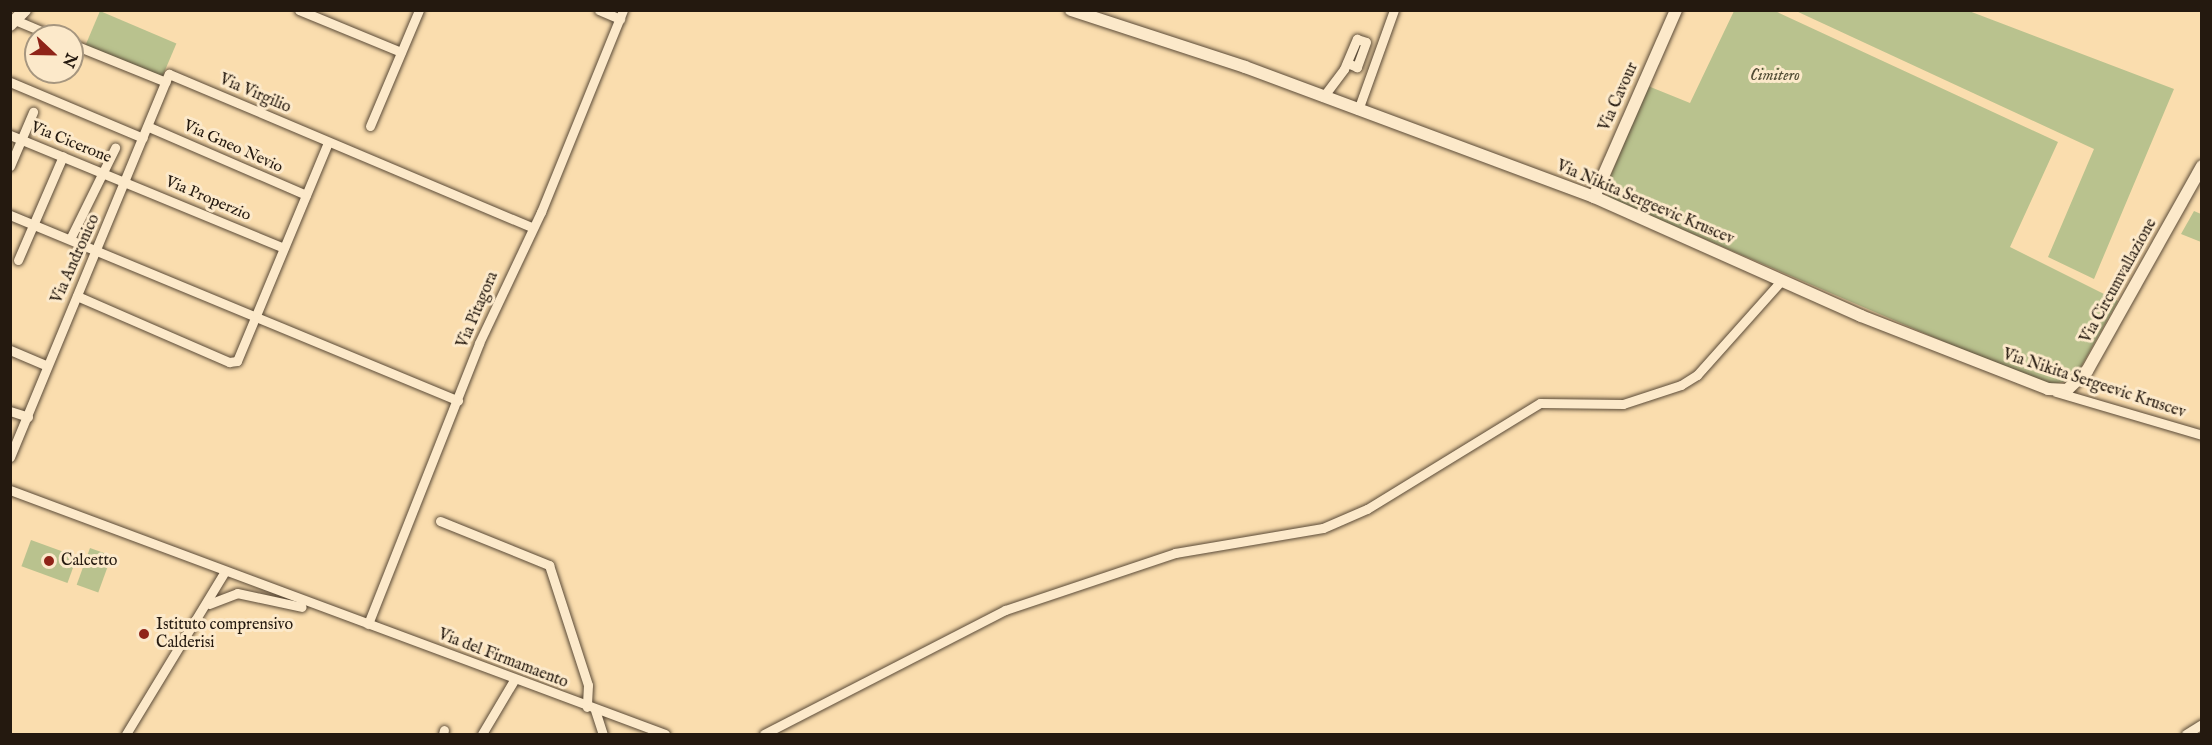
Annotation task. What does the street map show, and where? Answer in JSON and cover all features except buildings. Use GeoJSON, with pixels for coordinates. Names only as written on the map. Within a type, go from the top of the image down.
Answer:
{"type":"FeatureCollection","features":[{"type":"Feature","properties":{"kind":"main road"},"geometry":{"type":"LineString","coordinates":[[13,23],[25,10]]}},
{"type":"Feature","properties":{"kind":"main road","name":"Via Nikita Sergeevic Kruscev"},"geometry":{"type":"LineString","coordinates":[[1071,10],[1323,97],[1594,197],[1781,281],[2048,389]]}},
{"type":"Feature","properties":{"kind":"main road","name":"Via Cavour"},"geometry":{"type":"LineString","coordinates":[[1594,197],[1676,10]]}},
{"type":"Feature","properties":{"kind":"main road","name":"Via Circumvallazione"},"geometry":{"type":"LineString","coordinates":[[2048,389],[2067,390],[2086,371],[2202,166]]}},
{"type":"Feature","properties":{"kind":"street"},"geometry":{"type":"LineString","coordinates":[[299,10],[401,52]]}},
{"type":"Feature","properties":{"kind":"street"},"geometry":{"type":"LineString","coordinates":[[370,126],[419,10]]}},
{"type":"Feature","properties":{"kind":"street"},"geometry":{"type":"LineString","coordinates":[[599,10],[622,15]]}},
{"type":"Feature","properties":{"kind":"street"},"geometry":{"type":"LineString","coordinates":[[1358,110],[1394,10]]}},
{"type":"Feature","properties":{"kind":"street","name":"Via Pitagora"},"geometry":{"type":"LineString","coordinates":[[368,624],[458,401],[622,15]]}},
{"type":"Feature","properties":{"kind":"street"},"geometry":{"type":"LineString","coordinates":[[1323,97],[1347,63],[1357,67],[1365,47],[1379,52]]}},
{"type":"Feature","properties":{"kind":"street","name":"Via Virgilio"},"geometry":{"type":"LineString","coordinates":[[84,48],[167,78],[328,142],[533,228]]}},
{"type":"Feature","properties":{"kind":"street","name":"Via Andronico"},"geometry":{"type":"LineString","coordinates":[[10,457],[28,417],[46,365],[98,249],[123,180],[149,126],[167,78]]}},
{"type":"Feature","properties":{"kind":"street"},"geometry":{"type":"LineString","coordinates":[[10,82],[143,138]]}},
{"type":"Feature","properties":{"kind":"street"},"geometry":{"type":"LineString","coordinates":[[10,166],[33,112]]}},
{"type":"Feature","properties":{"kind":"street","name":"Via Gneo Nevio"},"geometry":{"type":"LineString","coordinates":[[149,126],[306,195]]}},
{"type":"Feature","properties":{"kind":"street","name":"Via Cicerone"},"geometry":{"type":"LineString","coordinates":[[10,135],[123,180]]}},
{"type":"Feature","properties":{"kind":"street"},"geometry":{"type":"LineString","coordinates":[[77,296],[229,362],[237,361],[328,142]]}},
{"type":"Feature","properties":{"kind":"street"},"geometry":{"type":"LineString","coordinates":[[70,239],[115,148]]}},
{"type":"Feature","properties":{"kind":"street"},"geometry":{"type":"LineString","coordinates":[[18,260],[63,156]]}},
{"type":"Feature","properties":{"kind":"street","name":"Via Properzio"},"geometry":{"type":"LineString","coordinates":[[123,180],[284,248]]}},
{"type":"Feature","properties":{"kind":"street"},"geometry":{"type":"LineString","coordinates":[[10,215],[98,249],[458,401]]}},
{"type":"Feature","properties":{"kind":"street"},"geometry":{"type":"LineString","coordinates":[[764,735],[1005,610],[1174,553],[1323,528],[1367,510],[1540,403],[1623,404],[1681,386],[1697,375],[1781,281]]}},
{"type":"Feature","properties":{"kind":"street"},"geometry":{"type":"LineString","coordinates":[[10,350],[46,365]]}},
{"type":"Feature","properties":{"kind":"street","name":"Via Nikita Sergeevic Kruscev"},"geometry":{"type":"LineString","coordinates":[[2048,389],[2202,435]]}},
{"type":"Feature","properties":{"kind":"street"},"geometry":{"type":"LineString","coordinates":[[10,411],[28,417]]}},
{"type":"Feature","properties":{"kind":"street","name":"Via del Firmamaento"},"geometry":{"type":"LineString","coordinates":[[10,490],[224,573],[665,735]]}},
{"type":"Feature","properties":{"kind":"street"},"geometry":{"type":"LineString","coordinates":[[440,520],[549,565],[588,685],[591,709],[603,735]]}},
{"type":"Feature","properties":{"kind":"street"},"geometry":{"type":"LineString","coordinates":[[126,735],[207,606],[224,573]]}},
{"type":"Feature","properties":{"kind":"street","name":"Via del Firmamaento"},"geometry":{"type":"LineString","coordinates":[[207,606],[237,593],[331,612]]}},
{"type":"Feature","properties":{"kind":"street"},"geometry":{"type":"LineString","coordinates":[[482,735],[514,680]]}},
{"type":"Feature","properties":{"kind":"street"},"geometry":{"type":"LineString","coordinates":[[2186,735],[2202,724]]}},
{"type":"Feature","properties":{"kind":"green space"},"geometry":{"type":"Polygon","coordinates":[[[100,11],[176,43],[162,78],[85,46],[100,11]]]}},
{"type":"Feature","properties":{"kind":"green space","name":"Cimitero"},"geometry":{"type":"Polygon","coordinates":[[[1734,11],[1775,11],[2058,142],[2010,247],[2118,301],[2081,367],[2064,382],[2045,385],[1609,198],[1606,187],[1648,86],[1690,103],[1734,11]]]}},
{"type":"Feature","properties":{"kind":"green space"},"geometry":{"type":"Polygon","coordinates":[[[1796,11],[1969,11],[2174,89],[2094,279],[2048,257],[2094,149],[1796,11]]]}},
{"type":"Feature","properties":{"kind":"green space"},"geometry":{"type":"Polygon","coordinates":[[[2194,211],[2201,214],[2201,242],[2181,234],[2194,211]]]}},
{"type":"Feature","properties":{"kind":"green space","name":"Calcetto"},"geometry":{"type":"Polygon","coordinates":[[[31,540],[77,557],[67,583],[21,566],[31,540]]]}},
{"type":"Feature","properties":{"kind":"green space"},"geometry":{"type":"Polygon","coordinates":[[[90,548],[112,556],[98,593],[77,585],[90,548]]]}},
{"type":"Feature","properties":{"kind":"place","name":"Calcetto"},"geometry":{"type":"Point","coordinates":[49,561]}},
{"type":"Feature","properties":{"kind":"place","name":"Istituto comprensivo Calderisi"},"geometry":{"type":"Point","coordinates":[144,634]}}]}
